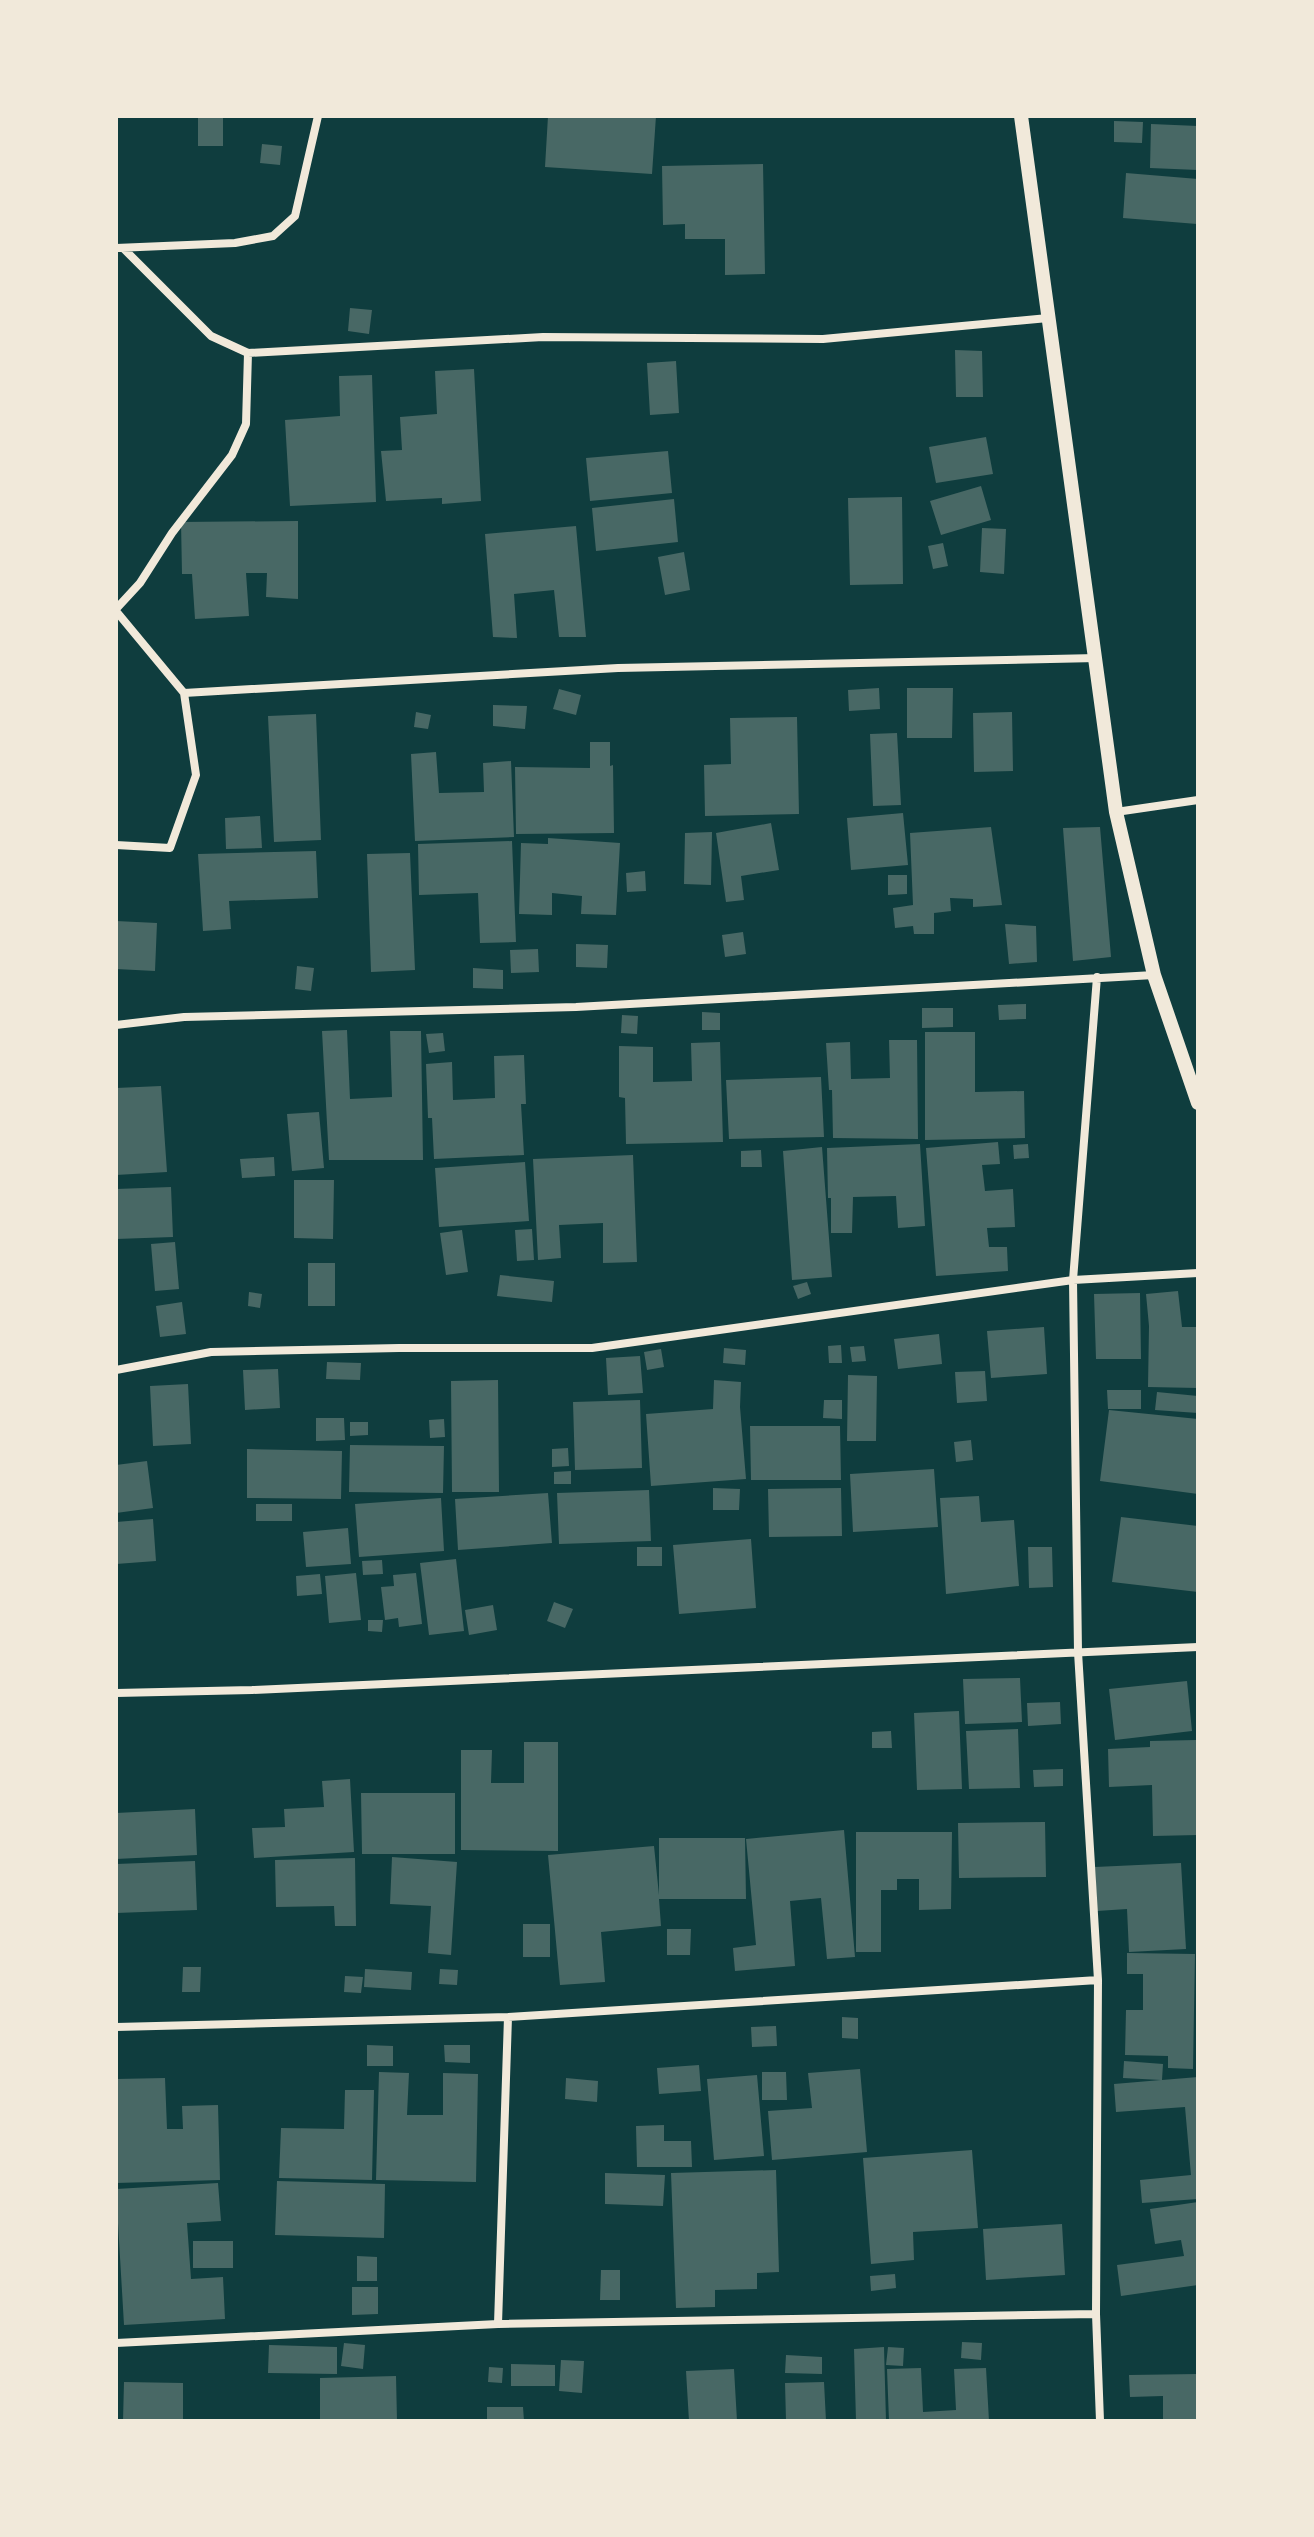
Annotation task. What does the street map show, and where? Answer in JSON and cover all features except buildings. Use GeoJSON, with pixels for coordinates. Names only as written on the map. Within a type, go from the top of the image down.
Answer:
{"type":"FeatureCollection","features":[{"type":"Feature","properties":{"kind":"street"},"geometry":{"type":"LineString","coordinates":[[120,248],[235,243],[273,236],[295,216],[318,116]]}},
{"type":"Feature","properties":{"kind":"street"},"geometry":{"type":"LineString","coordinates":[[1021,116],[1116,812],[1154,975],[1198,1103]]}},
{"type":"Feature","properties":{"kind":"street"},"geometry":{"type":"LineString","coordinates":[[120,248],[211,336],[248,353],[543,337],[823,339],[1048,318]]}},
{"type":"Feature","properties":{"kind":"street"},"geometry":{"type":"LineString","coordinates":[[116,845],[170,848],[196,775],[184,693],[116,610],[140,583],[172,533],[232,455],[246,424],[248,353]]}},
{"type":"Feature","properties":{"kind":"street"},"geometry":{"type":"LineString","coordinates":[[184,693],[618,668],[1097,658]]}},
{"type":"Feature","properties":{"kind":"street"},"geometry":{"type":"LineString","coordinates":[[1116,812],[1198,800]]}},
{"type":"Feature","properties":{"kind":"street"},"geometry":{"type":"LineString","coordinates":[[116,1025],[184,1017],[576,1007],[1154,975]]}},
{"type":"Feature","properties":{"kind":"street"},"geometry":{"type":"LineString","coordinates":[[1097,977],[1073,1280],[1078,1652],[1098,1980],[1096,2314],[1100,2421]]}},
{"type":"Feature","properties":{"kind":"street"},"geometry":{"type":"LineString","coordinates":[[116,1370],[211,1352],[592,1348],[1073,1280],[1198,1273]]}},
{"type":"Feature","properties":{"kind":"street"},"geometry":{"type":"LineString","coordinates":[[116,1693],[252,1690],[1198,1647]]}},
{"type":"Feature","properties":{"kind":"street"},"geometry":{"type":"LineString","coordinates":[[116,2027],[508,2017],[1098,1980]]}},
{"type":"Feature","properties":{"kind":"street"},"geometry":{"type":"LineString","coordinates":[[498,2324],[508,2017]]}},
{"type":"Feature","properties":{"kind":"street"},"geometry":{"type":"LineString","coordinates":[[116,2343],[498,2324],[1096,2314]]}}]}
